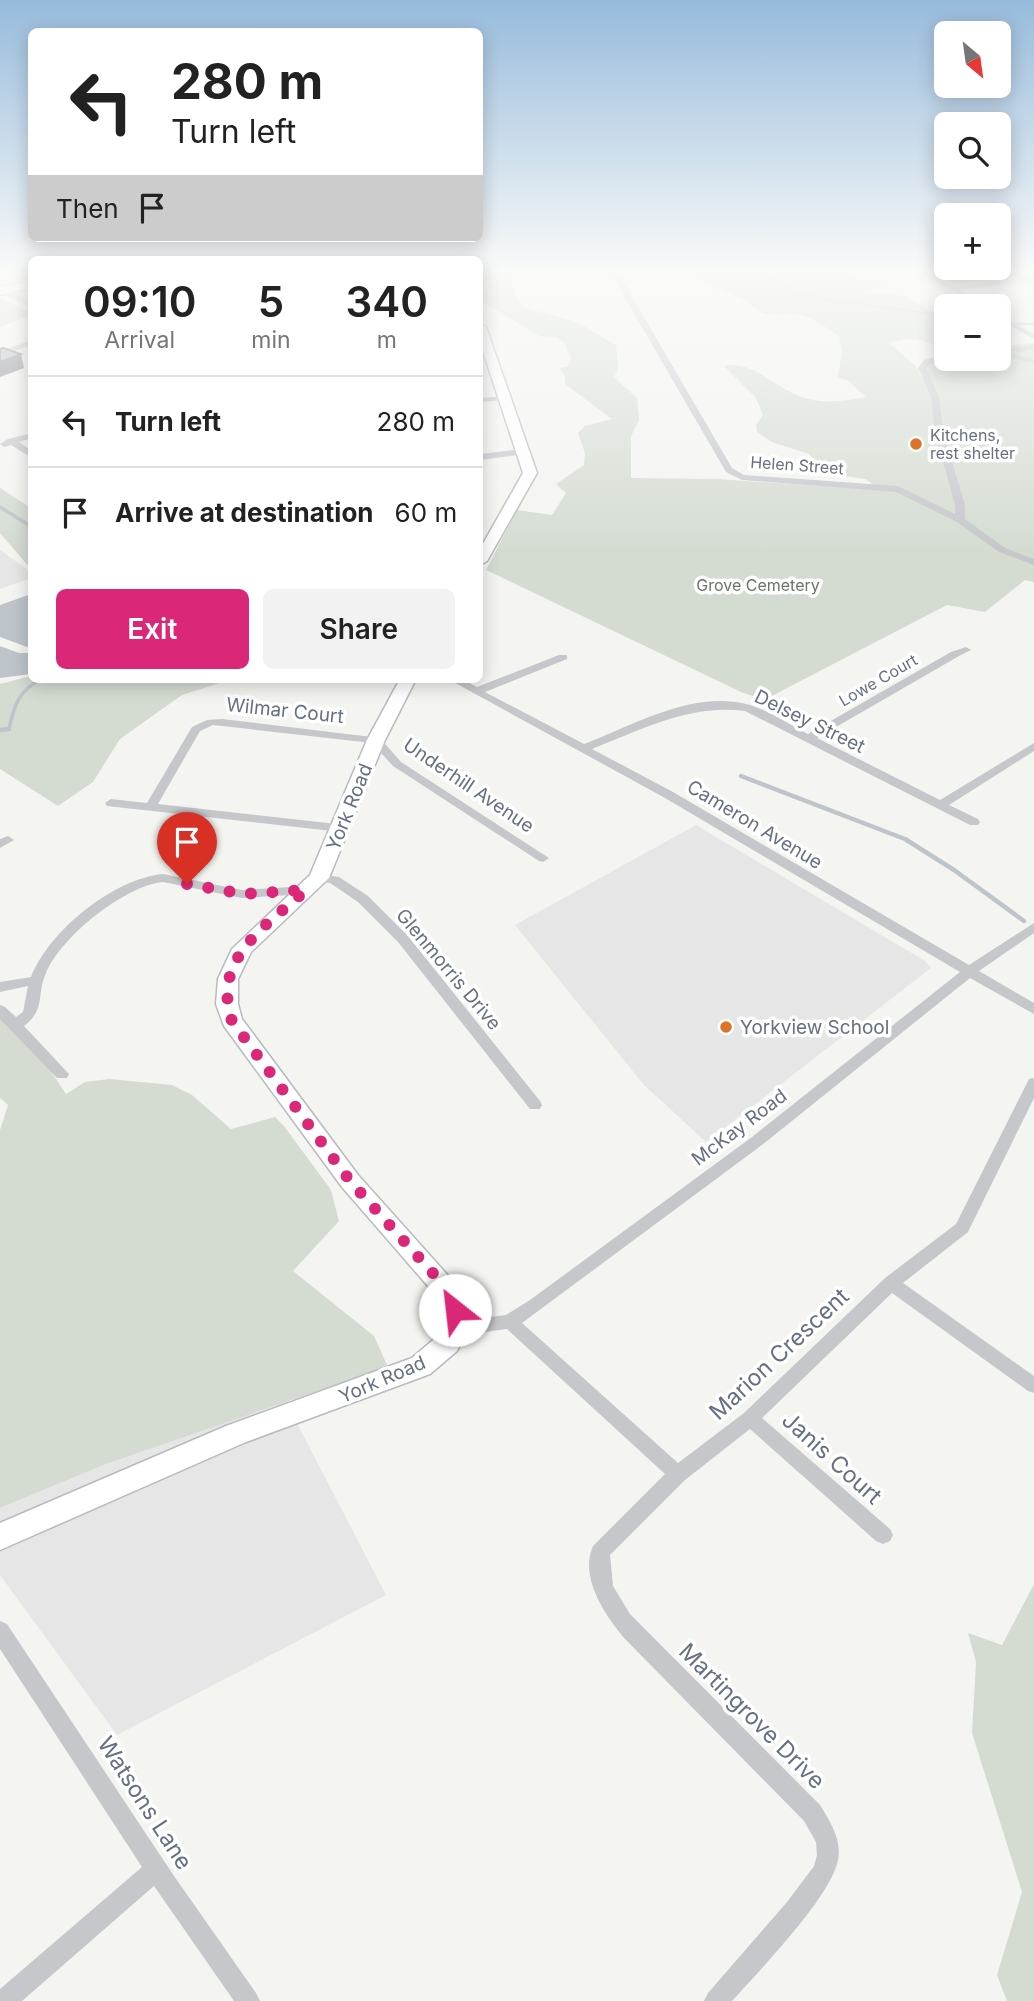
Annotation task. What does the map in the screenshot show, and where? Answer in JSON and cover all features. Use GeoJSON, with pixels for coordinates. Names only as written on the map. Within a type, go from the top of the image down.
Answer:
{"type":"FeatureCollection","features":[{"type":"Feature","properties":{"kind":"street"},"geometry":{"type":"LineString","coordinates":[[483,548],[529,479],[530,467],[490,365]]}},
{"type":"Feature","properties":{"kind":"street","name":"Helen Street"},"geometry":{"type":"LineString","coordinates":[[668,365],[729,470],[742,477],[884,486],[907,492],[960,520],[1002,550],[1034,562]]}},
{"type":"Feature","properties":{"kind":"street"},"geometry":{"type":"LineString","coordinates":[[924,365],[922,368],[935,397],[941,441],[960,505],[960,520]]}},
{"type":"Feature","properties":{"kind":"street"},"geometry":{"type":"LineString","coordinates":[[483,400],[504,398]]}},
{"type":"Feature","properties":{"kind":"street"},"geometry":{"type":"LineString","coordinates":[[28,436],[8,443],[28,453]]}},
{"type":"Feature","properties":{"kind":"street"},"geometry":{"type":"LineString","coordinates":[[483,457],[523,452]]}},
{"type":"Feature","properties":{"kind":"street","name":"Lowe Court"},"geometry":{"type":"LineString","coordinates":[[808,739],[966,650]]}},
{"type":"Feature","properties":{"kind":"street"},"geometry":{"type":"LineString","coordinates":[[477,691],[563,657]]}},
{"type":"Feature","properties":{"kind":"street","name":"York Road"},"geometry":{"type":"LineString","coordinates":[[0,1536],[236,1434],[402,1375],[436,1355],[448,1343],[455,1329],[455,1310],[451,1296],[350,1181],[232,1021],[227,1004],[228,979],[242,948],[313,884],[341,828],[376,740],[406,683]]}},
{"type":"Feature","properties":{"kind":"street","name":"Cameron Avenue"},"geometry":{"type":"LineString","coordinates":[[461,683],[669,795],[1034,1009]]}},
{"type":"Feature","properties":{"kind":"street","name":"Delsey Street"},"geometry":{"type":"LineString","coordinates":[[584,748],[693,708],[729,704],[748,708],[974,822]]}},
{"type":"Feature","properties":{"kind":"street","name":"Wilmar Court"},"geometry":{"type":"LineString","coordinates":[[151,806],[196,729],[202,725],[222,722],[376,740]]}},
{"type":"Feature","properties":{"kind":"street","name":"Underhill Avenue"},"geometry":{"type":"LineString","coordinates":[[376,740],[397,764],[544,858]]}},
{"type":"Feature","properties":{"kind":"street"},"geometry":{"type":"LineString","coordinates":[[940,805],[1034,746]]}},
{"type":"Feature","properties":{"kind":"street"},"geometry":{"type":"LineString","coordinates":[[111,803],[341,828]]}},
{"type":"Feature","properties":{"kind":"street"},"geometry":{"type":"LineString","coordinates":[[15,1025],[30,1014],[42,966],[82,922],[137,881],[162,878],[243,894],[313,884]]}},
{"type":"Feature","properties":{"kind":"street","name":"Glenmorris Drive"},"geometry":{"type":"LineString","coordinates":[[313,884],[334,880],[363,899],[403,939],[535,1105]]}},
{"type":"Feature","properties":{"kind":"street","name":"McKay Road"},"geometry":{"type":"LineString","coordinates":[[455,1329],[510,1322],[757,1141],[968,972],[1034,927]]}},
{"type":"Feature","properties":{"kind":"street"},"geometry":{"type":"LineString","coordinates":[[0,987],[37,980]]}},
{"type":"Feature","properties":{"kind":"street"},"geometry":{"type":"LineString","coordinates":[[0,1010],[62,1074]]}},
{"type":"Feature","properties":{"kind":"street","name":"Marion Crescent"},"geometry":{"type":"LineString","coordinates":[[678,1474],[750,1418],[891,1283],[962,1228],[1034,1083]]}},
{"type":"Feature","properties":{"kind":"street"},"geometry":{"type":"LineString","coordinates":[[891,1283],[1034,1386]]}},
{"type":"Feature","properties":{"kind":"street"},"geometry":{"type":"LineString","coordinates":[[510,1322],[678,1474]]}},
{"type":"Feature","properties":{"kind":"street","name":"Janis Court"},"geometry":{"type":"LineString","coordinates":[[750,1418],[883,1535]]}},
{"type":"Feature","properties":{"kind":"street","name":"Martingrove Drive"},"geometry":{"type":"LineString","coordinates":[[678,1474],[600,1552],[599,1575],[608,1602],[631,1631],[812,1813],[828,1838],[827,1865],[809,1893],[716,2001]]}},
{"type":"Feature","properties":{"kind":"street","name":"Watsons Lane"},"geometry":{"type":"LineString","coordinates":[[0,1631],[248,2001]]}},
{"type":"Feature","properties":{"kind":"street"},"geometry":{"type":"LineString","coordinates":[[4,2001],[157,1868]]}},
{"type":"Feature","properties":{"kind":"shaded area"},"geometry":{"type":"Polygon","coordinates":[[[0,550],[28,570],[28,579],[0,589],[0,550]]]}},
{"type":"Feature","properties":{"kind":"shaded area"},"geometry":{"type":"Polygon","coordinates":[[[28,595],[28,647],[0,637],[0,605],[28,595]]]}},
{"type":"Feature","properties":{"kind":"shaded area"},"geometry":{"type":"Polygon","coordinates":[[[0,646],[19,653],[28,653],[28,674],[0,678],[0,646]]]}},
{"type":"Feature","properties":{"kind":"shaded area","name":"Yorkview School"},"geometry":{"type":"Polygon","coordinates":[[[696,825],[925,961],[931,968],[706,1142],[644,1085],[515,925],[696,825]]]}},
{"type":"Feature","properties":{"kind":"shaded area"},"geometry":{"type":"Polygon","coordinates":[[[286,1402],[386,1595],[117,1735],[0,1575],[0,1508],[106,1464],[286,1402]]]}},
{"type":"Feature","properties":{"kind":"green space","name":"Grove Cemetery"},"geometry":{"type":"Polygon","coordinates":[[[568,365],[618,365],[614,377],[637,398],[639,420],[631,436],[631,478],[717,479],[882,490],[865,479],[823,473],[809,454],[772,442],[757,432],[756,425],[763,415],[756,398],[724,366],[746,367],[795,394],[812,400],[835,401],[866,397],[850,382],[838,377],[840,365],[915,365],[924,382],[922,365],[934,365],[934,371],[1011,371],[1011,365],[1034,365],[1034,582],[1025,580],[985,612],[947,605],[764,700],[741,692],[486,570],[517,510],[552,515],[566,493],[556,484],[584,465],[585,453],[578,433],[585,426],[612,419],[565,384],[565,376],[559,368],[568,365]]]}},
{"type":"Feature","properties":{"kind":"green space"},"geometry":{"type":"Polygon","coordinates":[[[0,488],[28,506],[28,566],[0,533],[0,488]]]}},
{"type":"Feature","properties":{"kind":"green space"},"geometry":{"type":"Polygon","coordinates":[[[28,677],[28,683],[220,683],[182,695],[120,739],[93,782],[58,806],[0,769],[0,684],[28,677]]]}},
{"type":"Feature","properties":{"kind":"green space"},"geometry":{"type":"Polygon","coordinates":[[[0,1007],[28,1036],[66,1094],[85,1082],[109,1079],[172,1085],[192,1095],[231,1129],[275,1117],[331,1190],[339,1221],[293,1271],[374,1336],[388,1367],[106,1464],[0,1508],[0,1130],[8,1105],[0,1098],[0,1007]]]}},
{"type":"Feature","properties":{"kind":"green space"},"geometry":{"type":"Polygon","coordinates":[[[1034,1584],[1034,2001],[1007,2001],[997,1975],[1022,1892],[972,1733],[976,1662],[968,1633],[1002,1645],[1034,1584]]]}},
{"type":"Feature","properties":{"kind":"waterway"},"geometry":{"type":"LineString","coordinates":[[0,507],[28,524]]}},
{"type":"Feature","properties":{"kind":"waterway"},"geometry":{"type":"LineString","coordinates":[[0,730],[9,729],[19,699],[35,683]]}},
{"type":"Feature","properties":{"kind":"waterway"},"geometry":{"type":"LineString","coordinates":[[741,776],[905,839],[954,870],[1024,921]]}},
{"type":"Feature","properties":{"kind":"place","name":"Kitchens, rest shelter"},"geometry":{"type":"Point","coordinates":[916,444]}},
{"type":"Feature","properties":{"kind":"place","name":"Yorkview School"},"geometry":{"type":"Point","coordinates":[726,1027]}},
{"type":"Feature","properties":{"kind":"route"},"geometry":{"type":"LineString","coordinates":[[187,884],[243,894],[306,890],[242,948],[228,979],[227,1004],[232,1021],[350,1181],[439,1280],[451,1296],[455,1310]]}}]}
